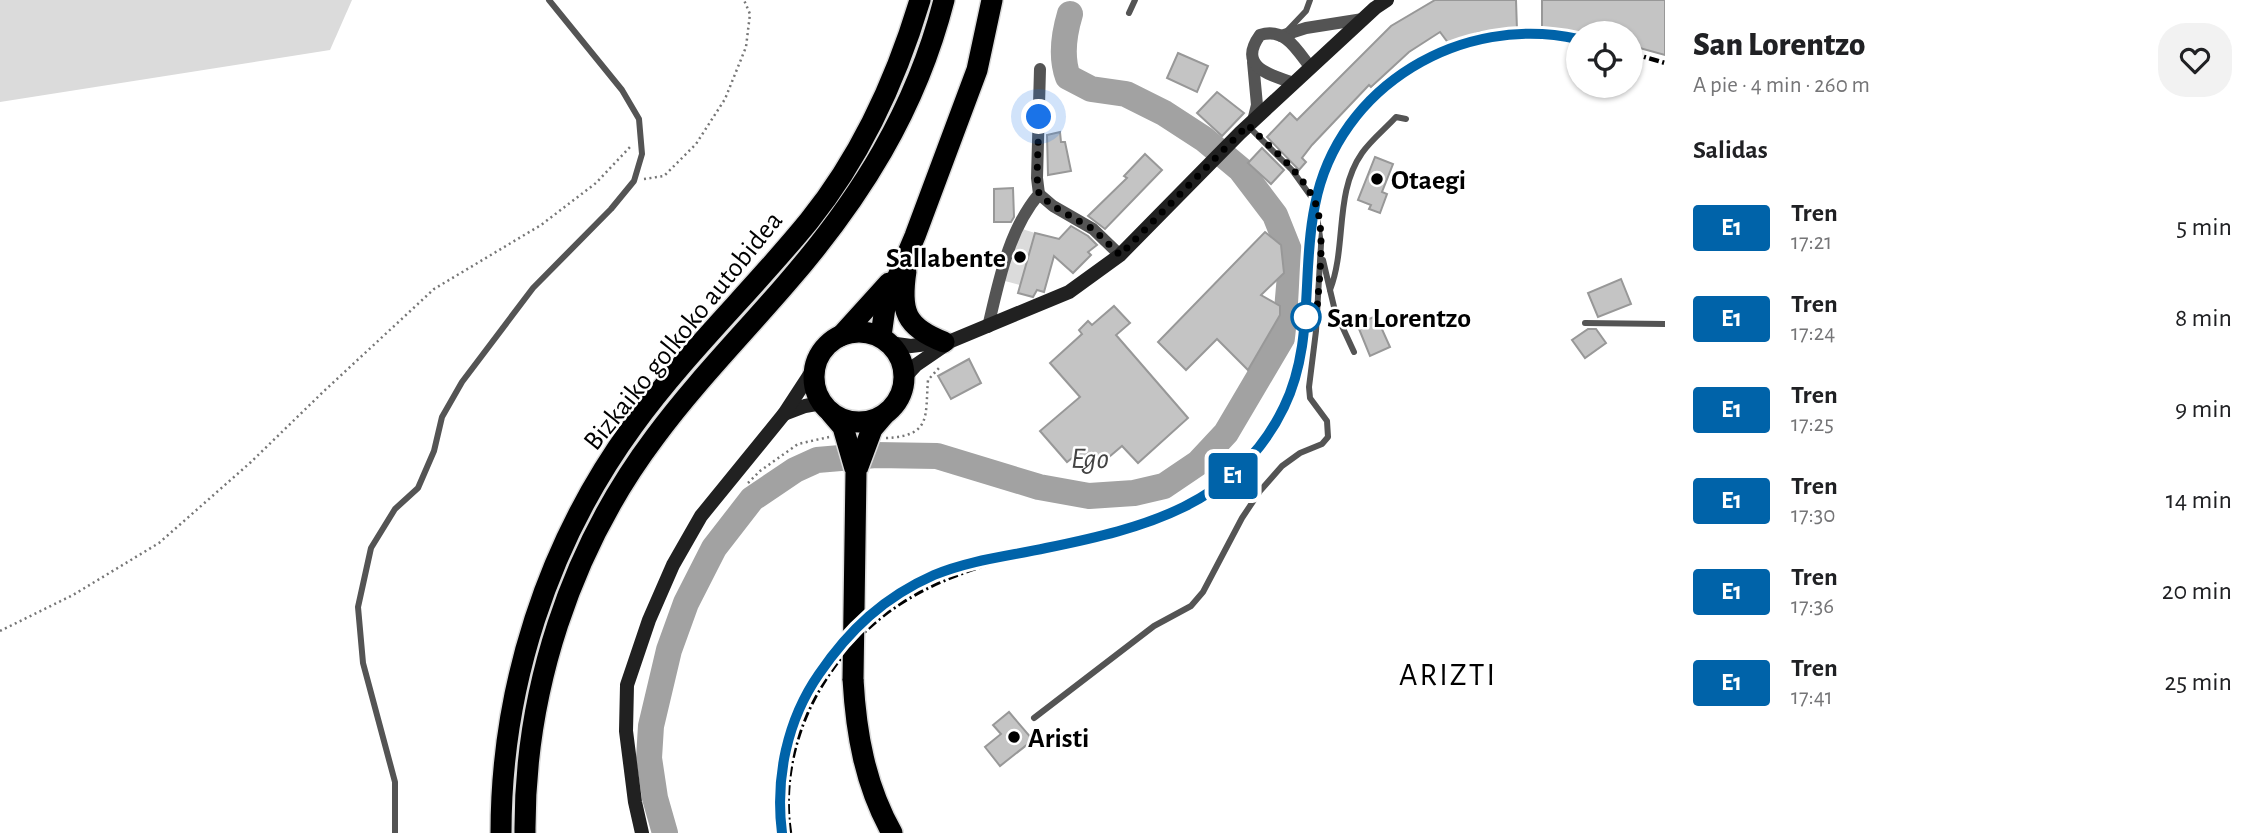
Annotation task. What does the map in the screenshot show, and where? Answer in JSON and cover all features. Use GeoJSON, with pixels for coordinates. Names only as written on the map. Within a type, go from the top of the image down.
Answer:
{"type":"FeatureCollection","features":[{"type":"Feature","properties":{"kind":"highway","name":"Bizkaiko golkoko autobidea"},"geometry":{"type":"LineString","coordinates":[[501,833],[504,771],[527,641],[548,581],[575,520],[603,470],[634,425],[679,369],[810,219],[846,169],[872,125],[891,85],[905,53],[920,0]]}},
{"type":"Feature","properties":{"kind":"highway","name":"Bizkaiko golkoko autobidea"},"geometry":{"type":"LineString","coordinates":[[525,833],[525,801],[533,720],[541,684],[551,644],[570,589],[596,533],[621,486],[654,438],[695,386],[795,274],[866,180],[894,134],[915,88],[929,53],[944,0]]}},
{"type":"Feature","properties":{"kind":"highway"},"geometry":{"type":"LineString","coordinates":[[850,443],[872,429],[895,405],[902,392],[903,365],[885,340],[885,307],[915,236],[976,70],[992,0]]}},
{"type":"Feature","properties":{"kind":"highway"},"geometry":{"type":"LineString","coordinates":[[915,236],[906,271],[903,306],[919,329],[948,342]]}},
{"type":"Feature","properties":{"kind":"highway"},"geometry":{"type":"LineString","coordinates":[[891,833],[863,761],[856,722],[853,679],[856,472],[850,443],[843,427],[816,391],[814,378],[821,353],[841,336],[898,274]]}},
{"type":"Feature","properties":{"kind":"highway"},"geometry":{"type":"LineString","coordinates":[[841,336],[854,332],[885,340]]}},
{"type":"Feature","properties":{"kind":"highway"},"geometry":{"type":"LineString","coordinates":[[827,408],[844,420],[857,423],[884,415]]}},
{"type":"Feature","properties":{"kind":"street"},"geometry":{"type":"LineString","coordinates":[[904,378],[916,365],[948,342],[1069,292],[1120,255],[1234,139],[1310,67],[1387,0]]}},
{"type":"Feature","properties":{"kind":"street"},"geometry":{"type":"LineString","coordinates":[[1281,36],[1306,28],[1363,19]]}},
{"type":"Feature","properties":{"kind":"street"},"geometry":{"type":"LineString","coordinates":[[1251,123],[1257,104],[1251,52],[1260,35],[1269,32],[1293,43],[1310,67]]}},
{"type":"Feature","properties":{"kind":"street"},"geometry":{"type":"LineString","coordinates":[[1253,61],[1269,74],[1294,83]]}},
{"type":"Feature","properties":{"kind":"street"},"geometry":{"type":"LineString","coordinates":[[1040,69],[1037,177],[1039,194],[1053,206],[1093,229],[1120,255]]}},
{"type":"Feature","properties":{"kind":"street"},"geometry":{"type":"LineString","coordinates":[[988,327],[1013,233],[1024,211],[1039,194]]}},
{"type":"Feature","properties":{"kind":"street"},"geometry":{"type":"LineString","coordinates":[[885,340],[911,345],[948,342]]}},
{"type":"Feature","properties":{"kind":"street"},"geometry":{"type":"LineString","coordinates":[[642,833],[635,802],[626,731],[626,685],[649,620],[678,556],[701,516],[784,414],[816,365]]}},
{"type":"Feature","properties":{"kind":"street"},"geometry":{"type":"LineString","coordinates":[[784,414],[805,406],[827,408]]}},
{"type":"Feature","properties":{"kind":"lane"},"geometry":{"type":"LineString","coordinates":[[395,833],[395,782],[363,663],[358,607],[370,548],[395,509],[418,488],[434,451],[442,417],[462,382],[533,288],[634,181],[642,154],[639,119],[622,90],[549,0]]}},
{"type":"Feature","properties":{"kind":"lane"},"geometry":{"type":"LineString","coordinates":[[1129,13],[1135,0]]}},
{"type":"Feature","properties":{"kind":"lane"},"geometry":{"type":"LineString","coordinates":[[1281,36],[1306,11],[1310,0]]}},
{"type":"Feature","properties":{"kind":"lane"},"geometry":{"type":"LineString","coordinates":[[1329,290],[1336,274],[1343,206],[1349,178],[1362,153],[1396,117],[1406,119]]}},
{"type":"Feature","properties":{"kind":"lane"},"geometry":{"type":"LineString","coordinates":[[1251,123],[1292,170],[1315,202],[1325,276],[1335,311],[1354,352]]}},
{"type":"Feature","properties":{"kind":"lane"},"geometry":{"type":"LineString","coordinates":[[1034,718],[1154,626],[1191,606],[1203,592],[1236,528],[1260,491],[1282,466],[1300,453],[1322,444],[1328,437],[1327,421],[1310,398],[1308,387],[1316,331],[1321,244]]}},
{"type":"Feature","properties":{"kind":"lane"},"geometry":{"type":"LineString","coordinates":[[1585,323],[1665,324]]}},
{"type":"Feature","properties":{"kind":"path"},"geometry":{"type":"LineString","coordinates":[[634,181],[664,176],[696,144],[726,99],[746,47],[750,14],[744,0]]}},
{"type":"Feature","properties":{"kind":"path"},"geometry":{"type":"LineString","coordinates":[[0,631],[74,596],[159,543],[251,462],[434,289],[541,225],[596,183],[640,136]]}},
{"type":"Feature","properties":{"kind":"path"},"geometry":{"type":"LineString","coordinates":[[742,490],[760,471],[798,444],[850,443]]}},
{"type":"Feature","properties":{"kind":"shaded area"},"geometry":{"type":"Polygon","coordinates":[[[0,0],[352,0],[330,50],[0,102],[0,0]]]}},
{"type":"Feature","properties":{"kind":"shaded area","name":"Sallabente"},"geometry":{"type":"Polygon","coordinates":[[[1019,228],[1035,233],[1020,285],[1005,281],[1019,228]]]}},
{"type":"Feature","properties":{"kind":"building"},"geometry":{"type":"Polygon","coordinates":[[[1435,0],[1516,0],[1517,30],[1480,32],[1449,44],[1440,32],[1409,52],[1371,87],[1369,85],[1312,145],[1302,158],[1306,162],[1299,170],[1267,137],[1290,113],[1297,120],[1391,26],[1435,0]]]}},
{"type":"Feature","properties":{"kind":"building"},"geometry":{"type":"Polygon","coordinates":[[[1542,0],[1665,0],[1665,55],[1643,49],[1643,21],[1566,21],[1566,32],[1542,29],[1542,0]]]}},
{"type":"Feature","properties":{"kind":"building"},"geometry":{"type":"Polygon","coordinates":[[[1178,53],[1208,66],[1197,92],[1167,78],[1178,53]]]}},
{"type":"Feature","properties":{"kind":"building"},"geometry":{"type":"Polygon","coordinates":[[[1217,92],[1244,113],[1222,136],[1197,113],[1217,92]]]}},
{"type":"Feature","properties":{"kind":"building"},"geometry":{"type":"Polygon","coordinates":[[[1060,132],[1071,171],[1048,175],[1047,135],[1060,132]]]}},
{"type":"Feature","properties":{"kind":"building"},"geometry":{"type":"Polygon","coordinates":[[[1262,148],[1284,170],[1271,184],[1248,163],[1262,148]]]}},
{"type":"Feature","properties":{"kind":"building"},"geometry":{"type":"Polygon","coordinates":[[[1145,154],[1162,170],[1105,229],[1088,216],[1127,178],[1124,176],[1145,154]]]}},
{"type":"Feature","properties":{"kind":"building","name":"Otaegi"},"geometry":{"type":"Polygon","coordinates":[[[1375,157],[1393,164],[1382,192],[1387,194],[1380,213],[1369,209],[1371,205],[1358,200],[1375,157]]]}},
{"type":"Feature","properties":{"kind":"building"},"geometry":{"type":"Polygon","coordinates":[[[1013,188],[1014,217],[1011,222],[994,222],[994,189],[1013,188]]]}},
{"type":"Feature","properties":{"kind":"building"},"geometry":{"type":"Polygon","coordinates":[[[1071,226],[1097,245],[1088,252],[1091,255],[1073,273],[1054,256],[1044,292],[1037,290],[1033,297],[1018,293],[1035,233],[1059,239],[1071,226]]]}},
{"type":"Feature","properties":{"kind":"building"},"geometry":{"type":"Polygon","coordinates":[[[1265,232],[1281,245],[1284,273],[1261,295],[1280,306],[1280,315],[1248,370],[1217,339],[1186,370],[1158,342],[1265,232]]]}},
{"type":"Feature","properties":{"kind":"building"},"geometry":{"type":"Polygon","coordinates":[[[1621,279],[1631,304],[1598,317],[1588,293],[1621,279]]]}},
{"type":"Feature","properties":{"kind":"building"},"geometry":{"type":"Polygon","coordinates":[[[1114,306],[1130,323],[1116,335],[1188,418],[1138,463],[1122,446],[1102,463],[1099,460],[1094,464],[1088,457],[1084,461],[1077,454],[1067,462],[1040,431],[1080,397],[1050,363],[1082,334],[1079,330],[1088,321],[1092,325],[1114,306]]]}},
{"type":"Feature","properties":{"kind":"building"},"geometry":{"type":"Polygon","coordinates":[[[1376,316],[1390,347],[1370,356],[1357,324],[1376,316]]]}},
{"type":"Feature","properties":{"kind":"building"},"geometry":{"type":"Polygon","coordinates":[[[1588,329],[1596,329],[1606,343],[1585,358],[1572,340],[1588,329]]]}},
{"type":"Feature","properties":{"kind":"building"},"geometry":{"type":"Polygon","coordinates":[[[969,359],[981,383],[951,399],[938,376],[969,359]]]}},
{"type":"Feature","properties":{"kind":"building","name":"Aristi"},"geometry":{"type":"Polygon","coordinates":[[[1009,712],[1033,740],[1000,766],[985,747],[1001,734],[993,725],[1009,712]]]}},
{"type":"Feature","properties":{"kind":"waterway","name":"Ego"},"geometry":{"type":"LineString","coordinates":[[665,833],[655,798],[649,758],[651,726],[669,650],[686,603],[714,548],[752,499],[795,470],[817,460],[876,455],[937,456],[1039,487],[1089,496],[1134,493],[1164,486],[1198,463],[1226,433],[1285,333],[1290,275],[1289,250],[1275,215],[1240,169],[1204,139],[1164,113],[1126,94],[1091,89],[1068,77],[1064,46],[1070,14]]}},
{"type":"Feature","properties":{"kind":"railway"},"geometry":{"type":"LineString","coordinates":[[790,833],[789,776],[804,720],[821,686],[848,648],[878,619],[911,596],[985,565],[1127,528],[1178,510],[1225,483],[1255,453],[1279,416],[1301,354],[1311,229],[1321,179],[1342,136],[1372,99],[1410,69],[1465,42],[1502,34],[1540,33],[1566,36]]}},
{"type":"Feature","properties":{"kind":"railway"},"geometry":{"type":"LineString","coordinates":[[1643,57],[1665,63]]}},
{"type":"Feature","properties":{"kind":"train","name":"E1"},"geometry":{"type":"LineString","coordinates":[[782,833],[780,797],[785,754],[789,735],[802,702],[841,643],[875,610],[916,584],[954,568],[1078,541],[1173,514],[1215,490],[1254,454],[1286,404],[1302,354],[1312,222],[1323,174],[1342,137],[1377,94],[1418,62],[1463,43],[1516,33],[1566,36]]}},
{"type":"Feature","properties":{"kind":"place","name":"Otaegi"},"geometry":{"type":"Point","coordinates":[1377,179]}},
{"type":"Feature","properties":{"kind":"place","name":"Sallabente"},"geometry":{"type":"Point","coordinates":[1020,257]}},
{"type":"Feature","properties":{"kind":"place","name":"San Lorentzo"},"geometry":{"type":"Point","coordinates":[1306,317]}},
{"type":"Feature","properties":{"kind":"place","name":"Aristi"},"geometry":{"type":"Point","coordinates":[1014,737]}},
{"type":"Feature","properties":{"kind":"district","name":"ARIZTI"},"geometry":{"type":"Point","coordinates":[1448,674]}},
{"type":"Feature","properties":{"kind":"route"},"geometry":{"type":"LineString","coordinates":[[1039,117],[1039,194],[1053,206],[1093,229],[1120,255],[1248,125],[1292,170],[1315,202],[1321,244],[1317,310],[1306,317]]}}]}
